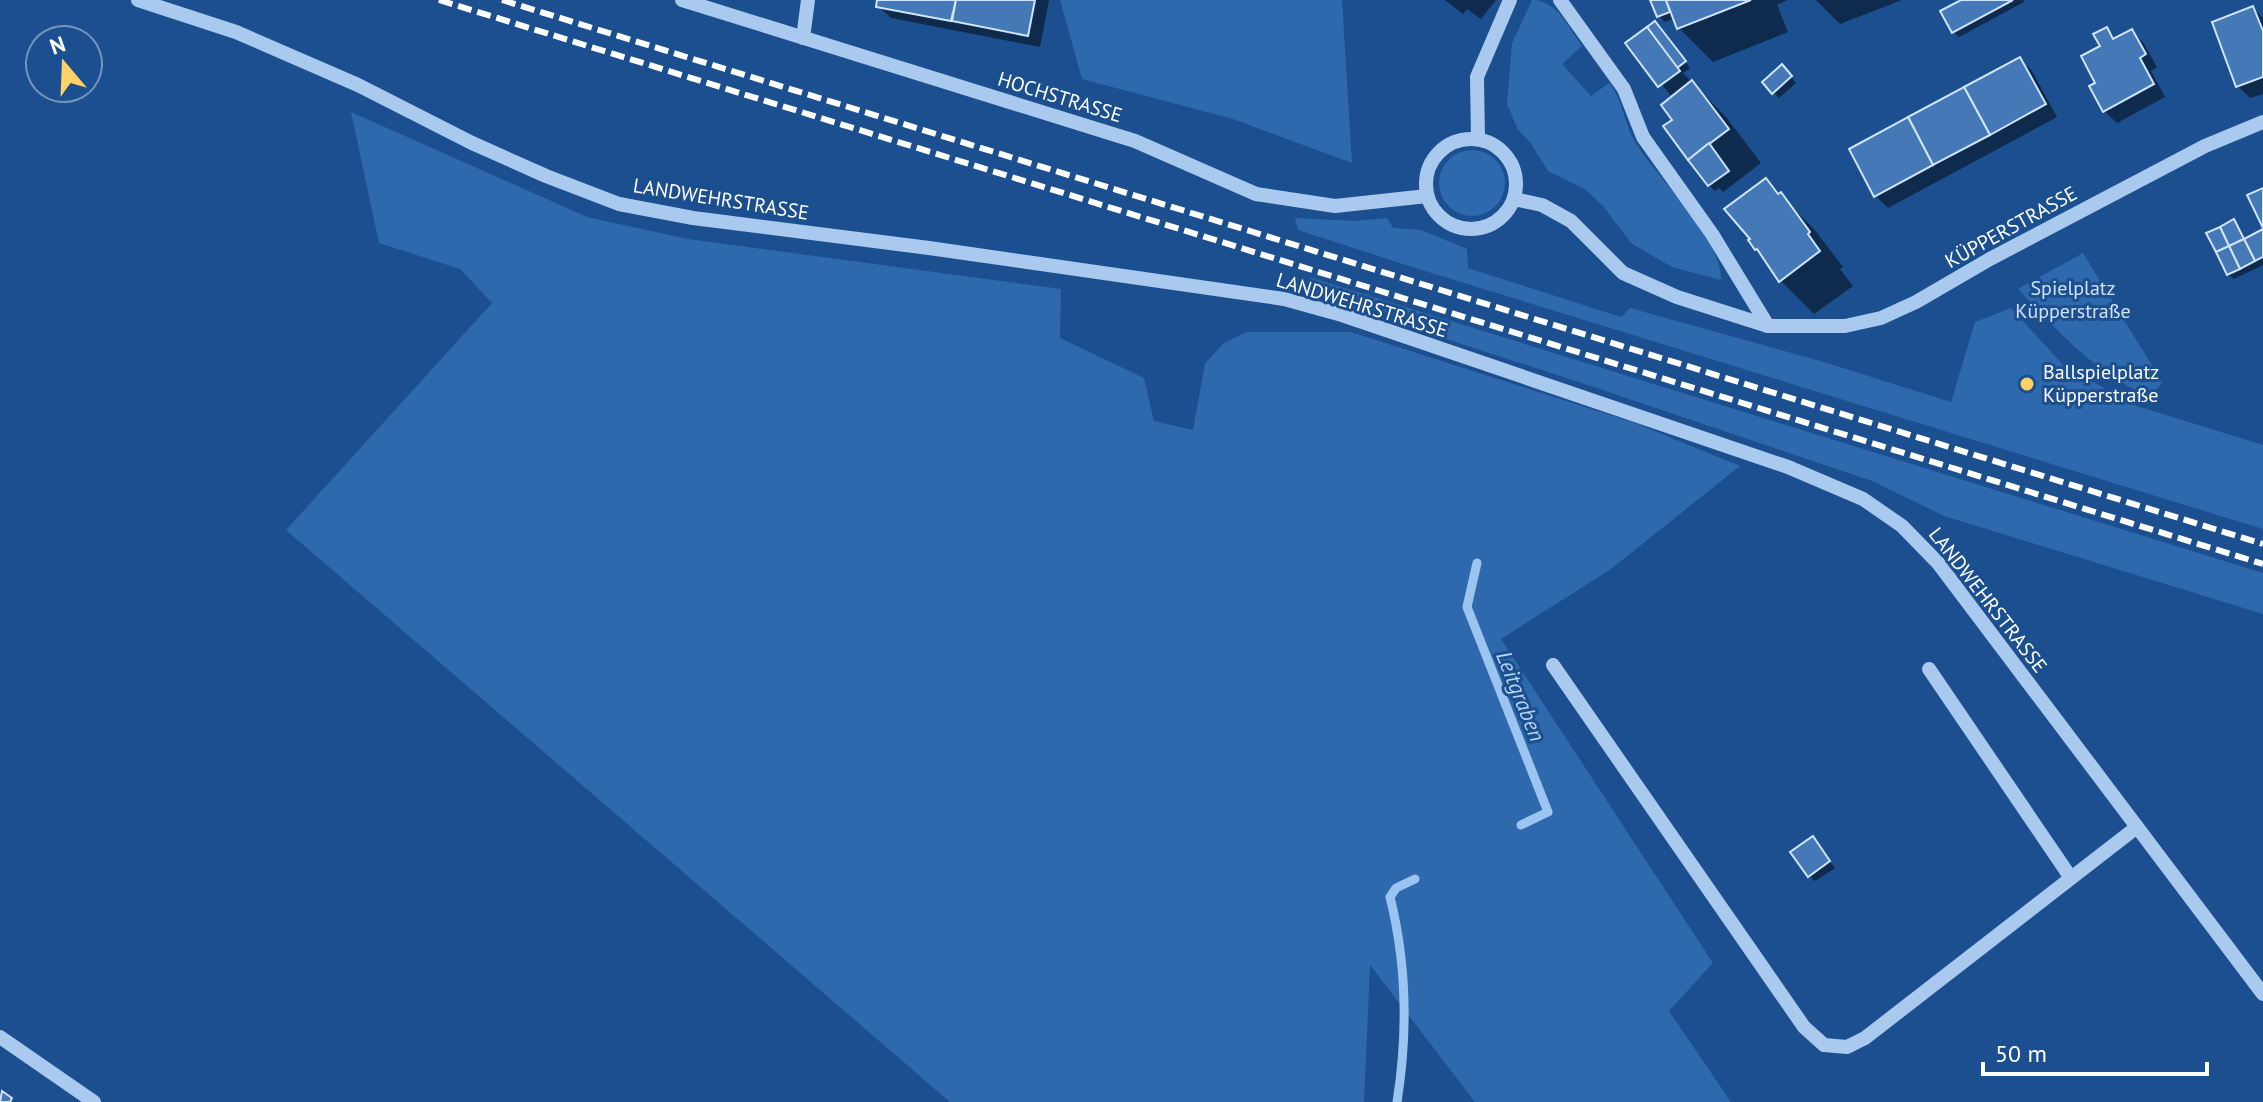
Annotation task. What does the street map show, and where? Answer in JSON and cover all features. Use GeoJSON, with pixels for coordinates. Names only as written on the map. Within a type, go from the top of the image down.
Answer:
{"type":"FeatureCollection","features":[{"type":"Feature","properties":{"kind":"street","name":"LANDWEHRSTRASSE"},"geometry":{"type":"LineString","coordinates":[[138,0],[236,32],[358,85],[509,159],[619,204],[693,218],[1284,299],[1342,315],[1788,467],[1863,499],[1902,526],[1938,563],[2263,994]]}},
{"type":"Feature","properties":{"kind":"street","name":"HOCHSTRASSE"},"geometry":{"type":"LineString","coordinates":[[682,0],[1135,141],[1256,194],[1335,206],[1427,196]]}},
{"type":"Feature","properties":{"kind":"street"},"geometry":{"type":"LineString","coordinates":[[803,38],[808,0]]}},
{"type":"Feature","properties":{"kind":"street"},"geometry":{"type":"LineString","coordinates":[[1478,139],[1477,77],[1510,0]]}},
{"type":"Feature","properties":{"kind":"street"},"geometry":{"type":"LineString","coordinates":[[1560,0],[1624,89],[1643,137],[1712,234],[1768,326]]}},
{"type":"Feature","properties":{"kind":"street","name":"KÜPPERSTRASSE"},"geometry":{"type":"LineString","coordinates":[[1514,199],[1542,205],[1571,221],[1623,273],[1677,297],[1768,326],[1834,327],[1881,318],[1916,302],[1990,259],[2205,146],[2263,122]]}},
{"type":"Feature","properties":{"kind":"street"},"geometry":{"type":"LineString","coordinates":[[1478,139],[1495,145],[1508,157],[1516,173],[1517,191],[1511,208],[1499,221],[1482,229],[1465,230],[1448,224],[1435,212],[1427,196],[1426,178],[1432,161],[1444,148],[1460,140],[1478,139]]}},
{"type":"Feature","properties":{"kind":"street"},"geometry":{"type":"LineString","coordinates":[[1553,665],[1804,1027],[1824,1045],[1847,1047],[1865,1038],[2137,827]]}},
{"type":"Feature","properties":{"kind":"street"},"geometry":{"type":"LineString","coordinates":[[1929,669],[2071,878]]}},
{"type":"Feature","properties":{"kind":"street"},"geometry":{"type":"LineString","coordinates":[[0,1037],[94,1102]]}},
{"type":"Feature","properties":{"kind":"green space"},"geometry":{"type":"Polygon","coordinates":[[[1060,0],[1342,0],[1352,163],[1233,119],[1082,79],[1060,0]]]}},
{"type":"Feature","properties":{"kind":"green space"},"geometry":{"type":"Polygon","coordinates":[[[1532,0],[1541,1],[1555,10],[1582,46],[1562,64],[1591,96],[1609,83],[1614,90],[1637,145],[1701,228],[1719,264],[1721,280],[1672,267],[1632,244],[1602,205],[1586,190],[1548,171],[1530,142],[1518,130],[1507,104],[1512,43],[1532,0]]]}},
{"type":"Feature","properties":{"kind":"green space"},"geometry":{"type":"Polygon","coordinates":[[[351,112],[587,217],[688,239],[1061,289],[1060,338],[1144,378],[1154,421],[1193,430],[1205,363],[1224,343],[1246,332],[1351,332],[1635,423],[1740,466],[1611,569],[1501,639],[1713,963],[1669,1011],[1731,1102],[1475,1102],[1370,965],[1364,1102],[950,1102],[286,530],[492,303],[460,269],[379,243],[351,112]]]}},
{"type":"Feature","properties":{"kind":"green space"},"geometry":{"type":"Polygon","coordinates":[[[1465,150],[1479,150],[1491,155],[1500,164],[1505,183],[1503,196],[1496,207],[1479,216],[1465,216],[1453,211],[1444,202],[1439,190],[1439,176],[1444,164],[1453,155],[1465,150]]]}},
{"type":"Feature","properties":{"kind":"green space"},"geometry":{"type":"Polygon","coordinates":[[[1295,218],[1356,221],[1387,218],[1393,228],[1421,230],[1467,249],[1468,268],[1621,317],[1630,308],[1824,362],[1951,402],[1975,322],[2011,308],[2064,366],[2137,406],[2263,445],[2263,529],[1412,267],[1298,230],[1295,218]]]}},
{"type":"Feature","properties":{"kind":"green space","name":"Spielplatz Küpperstraße"},"geometry":{"type":"Polygon","coordinates":[[[2083,253],[2162,382],[2151,397],[2131,388],[2095,364],[2018,289],[2083,253]]]}},
{"type":"Feature","properties":{"kind":"green space"},"geometry":{"type":"Polygon","coordinates":[[[1309,277],[2263,573],[2263,614],[1944,516],[1872,481],[1314,296],[1309,277]]]}},
{"type":"Feature","properties":{"kind":"building"},"geometry":{"type":"Polygon","coordinates":[[[877,0],[956,0],[951,21],[876,7],[877,0]]]}},
{"type":"Feature","properties":{"kind":"building"},"geometry":{"type":"Polygon","coordinates":[[[956,0],[1035,0],[1028,36],[952,21],[956,0]]]}},
{"type":"Feature","properties":{"kind":"building"},"geometry":{"type":"Polygon","coordinates":[[[1650,0],[1666,0],[1670,12],[1657,17],[1650,0]]]}},
{"type":"Feature","properties":{"kind":"building"},"geometry":{"type":"Polygon","coordinates":[[[1666,0],[1751,0],[1677,29],[1666,0]]]}},
{"type":"Feature","properties":{"kind":"building"},"geometry":{"type":"Polygon","coordinates":[[[1961,0],[2013,0],[1952,33],[1940,11],[1961,0]]]}},
{"type":"Feature","properties":{"kind":"building"},"geometry":{"type":"Polygon","coordinates":[[[2253,6],[2263,31],[2263,77],[2236,87],[2212,22],[2253,6]]]}},
{"type":"Feature","properties":{"kind":"building"},"geometry":{"type":"Polygon","coordinates":[[[1655,21],[1686,61],[1677,68],[1647,27],[1655,21]]]}},
{"type":"Feature","properties":{"kind":"building"},"geometry":{"type":"Polygon","coordinates":[[[1647,27],[1680,71],[1658,87],[1625,43],[1647,27]]]}},
{"type":"Feature","properties":{"kind":"building"},"geometry":{"type":"Polygon","coordinates":[[[2107,27],[2113,39],[2132,29],[2146,54],[2140,58],[2154,84],[2103,112],[2089,86],[2095,83],[2081,56],[2100,46],[2093,34],[2107,27]]]}},
{"type":"Feature","properties":{"kind":"building"},"geometry":{"type":"Polygon","coordinates":[[[2020,57],[2046,104],[1990,135],[1964,87],[2020,57]]]}},
{"type":"Feature","properties":{"kind":"building"},"geometry":{"type":"Polygon","coordinates":[[[1782,64],[1792,76],[1772,94],[1762,82],[1782,64]]]}},
{"type":"Feature","properties":{"kind":"building"},"geometry":{"type":"Polygon","coordinates":[[[1692,80],[1729,129],[1688,160],[1663,126],[1672,120],[1661,105],[1692,80]]]}},
{"type":"Feature","properties":{"kind":"building"},"geometry":{"type":"Polygon","coordinates":[[[1964,87],[1990,135],[1933,165],[1908,117],[1964,87]]]}},
{"type":"Feature","properties":{"kind":"building"},"geometry":{"type":"Polygon","coordinates":[[[1908,117],[1933,165],[1874,197],[1849,149],[1908,117]]]}},
{"type":"Feature","properties":{"kind":"building"},"geometry":{"type":"Polygon","coordinates":[[[1709,143],[1729,171],[1708,186],[1688,160],[1709,143]]]}},
{"type":"Feature","properties":{"kind":"building"},"geometry":{"type":"Polygon","coordinates":[[[1766,178],[1778,194],[1781,192],[1820,251],[1779,282],[1750,239],[1724,209],[1766,178]]]}},
{"type":"Feature","properties":{"kind":"building"},"geometry":{"type":"Polygon","coordinates":[[[2263,188],[2263,228],[2247,195],[2263,188]]]}},
{"type":"Feature","properties":{"kind":"building"},"geometry":{"type":"Polygon","coordinates":[[[2234,219],[2244,239],[2229,246],[2220,227],[2234,219]]]}},
{"type":"Feature","properties":{"kind":"building"},"geometry":{"type":"Polygon","coordinates":[[[2220,227],[2229,246],[2216,252],[2206,233],[2220,227]]]}},
{"type":"Feature","properties":{"kind":"building"},"geometry":{"type":"Polygon","coordinates":[[[2263,229],[2263,257],[2255,261],[2244,239],[2263,229]]]}},
{"type":"Feature","properties":{"kind":"building"},"geometry":{"type":"Polygon","coordinates":[[[2244,239],[2255,261],[2240,269],[2229,246],[2244,239]]]}},
{"type":"Feature","properties":{"kind":"building"},"geometry":{"type":"Polygon","coordinates":[[[2229,246],[2240,269],[2227,275],[2216,252],[2229,246]]]}},
{"type":"Feature","properties":{"kind":"building"},"geometry":{"type":"Polygon","coordinates":[[[1813,836],[1830,861],[1808,877],[1790,852],[1813,836]]]}},
{"type":"Feature","properties":{"kind":"building"},"geometry":{"type":"Polygon","coordinates":[[[2,1091],[12,1098],[10,1102],[0,1102],[2,1091]]]}},
{"type":"Feature","properties":{"kind":"waterway","name":"Leitgraben"},"geometry":{"type":"LineString","coordinates":[[1477,563],[1467,607],[1548,812],[1521,825]]}},
{"type":"Feature","properties":{"kind":"waterway","name":"Leitgraben"},"geometry":{"type":"LineString","coordinates":[[1397,1102],[1403,1050],[1404,999],[1400,948],[1390,897],[1396,888],[1415,879]]}},
{"type":"Feature","properties":{"kind":"railway"},"geometry":{"type":"LineString","coordinates":[[439,0],[2263,564]]}},
{"type":"Feature","properties":{"kind":"railway"},"geometry":{"type":"LineString","coordinates":[[502,0],[2263,544]]}},
{"type":"Feature","properties":{"kind":"place","name":"Ballspielplatz Küpperstraße"},"geometry":{"type":"Point","coordinates":[2027,384]}}]}
